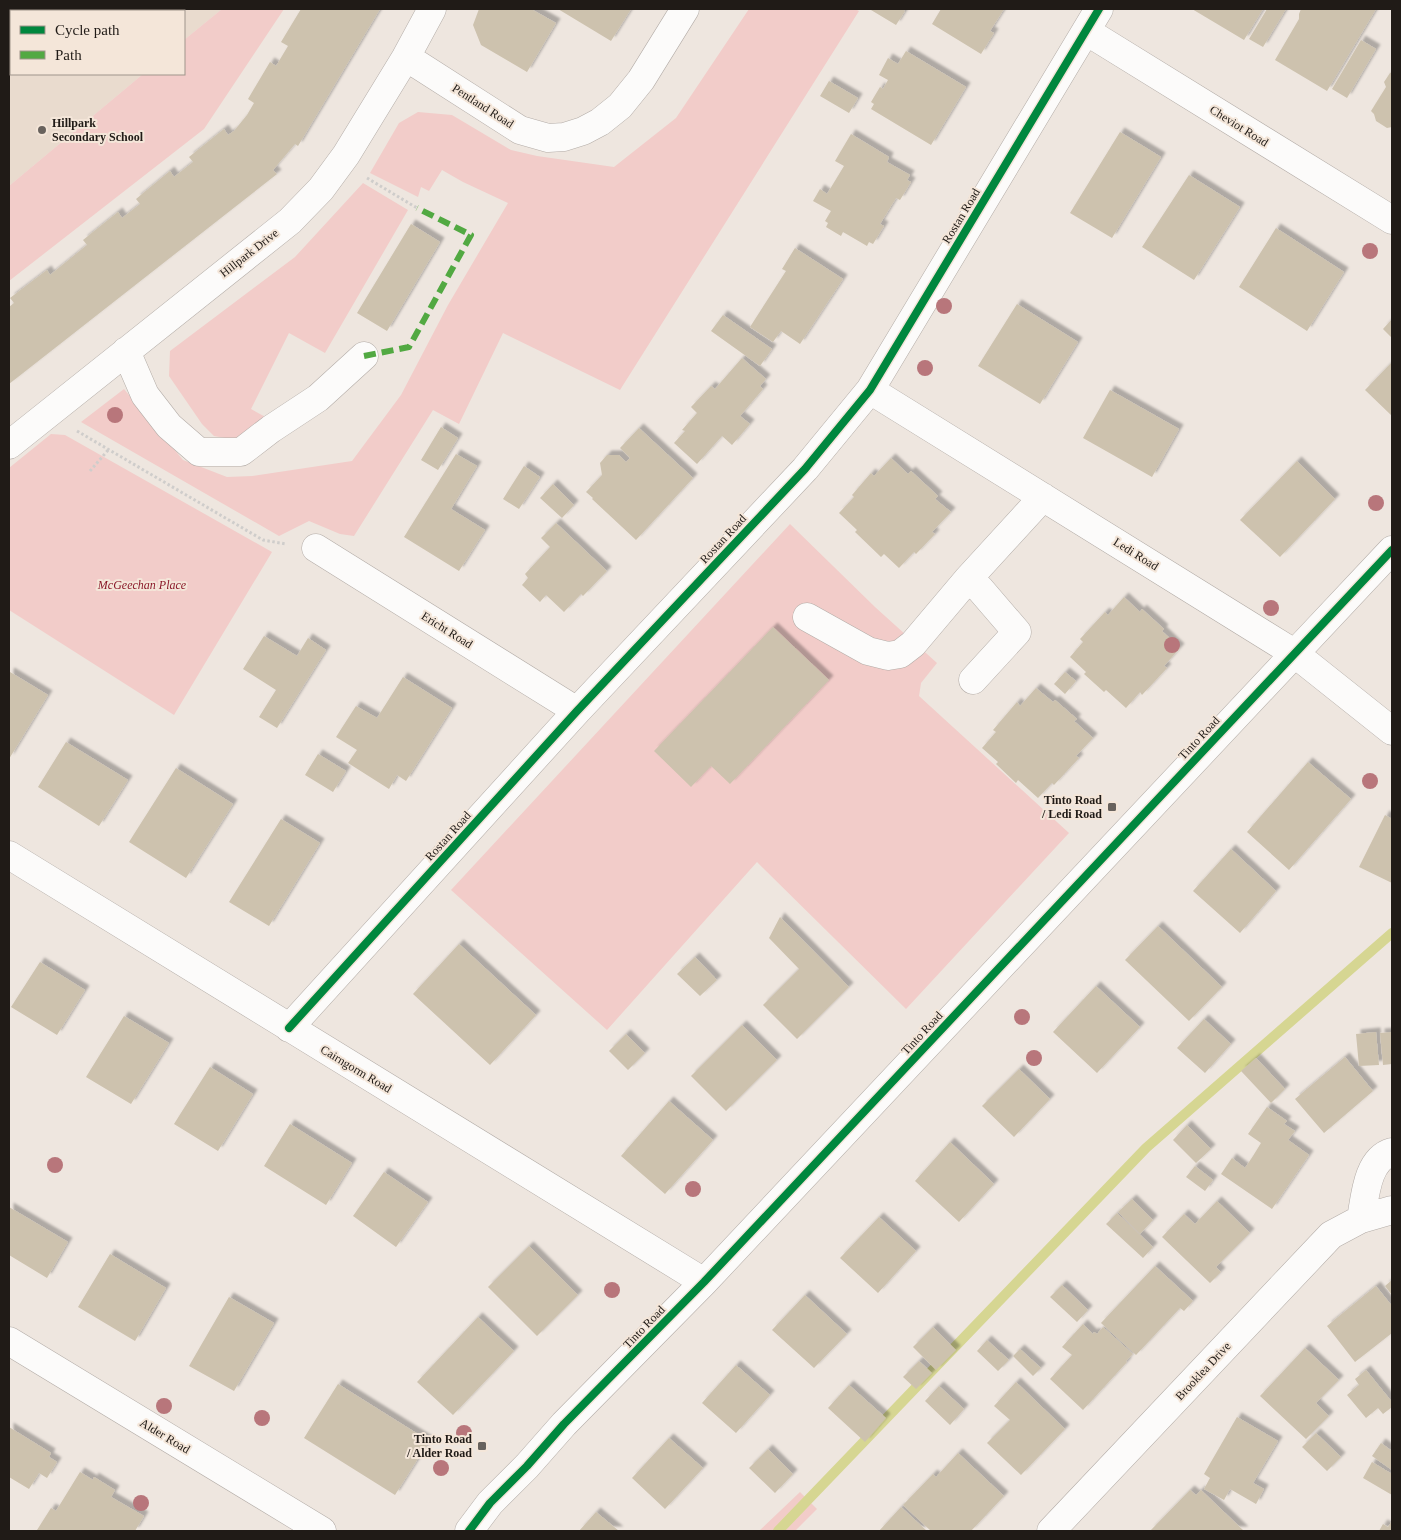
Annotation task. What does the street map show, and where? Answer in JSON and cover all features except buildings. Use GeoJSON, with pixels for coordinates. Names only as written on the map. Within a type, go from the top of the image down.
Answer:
{"type":"FeatureCollection","features":[{"type":"Feature","properties":{"kind":"street","name":"Hillpark Drive"},"geometry":{"type":"LineString","coordinates":[[9,445],[290,221],[321,190],[341,163],[406,57],[432,9]]}},
{"type":"Feature","properties":{"kind":"street","name":"Pentland Road"},"geometry":{"type":"LineString","coordinates":[[406,57],[520,130],[548,138],[564,137],[583,131],[600,122],[620,106],[641,80],[685,9]]}},
{"type":"Feature","properties":{"kind":"street","name":"Cheviot Road"},"geometry":{"type":"LineString","coordinates":[[1092,20],[1392,220]]}},
{"type":"Feature","properties":{"kind":"street","name":"Rostan Road"},"geometry":{"type":"LineString","coordinates":[[289,1028],[577,711],[805,468],[870,390],[1092,20]]}},
{"type":"Feature","properties":{"kind":"street"},"geometry":{"type":"LineString","coordinates":[[126,351],[145,395],[169,426],[199,452],[240,452],[318,398],[364,356]]}},
{"type":"Feature","properties":{"kind":"street","name":"Ledi Road"},"geometry":{"type":"LineString","coordinates":[[870,390],[1294,653],[1392,731]]}},
{"type":"Feature","properties":{"kind":"street"},"geometry":{"type":"LineString","coordinates":[[807,616],[868,651],[888,656],[900,654],[913,644],[967,580],[1043,497]]}},
{"type":"Feature","properties":{"kind":"street","name":"Ericht Road"},"geometry":{"type":"LineString","coordinates":[[316,548],[577,711]]}},
{"type":"Feature","properties":{"kind":"street","name":"Tinto Road"},"geometry":{"type":"LineString","coordinates":[[469,1531],[490,1503],[527,1466],[564,1424],[704,1282],[1392,550]]}},
{"type":"Feature","properties":{"kind":"street"},"geometry":{"type":"LineString","coordinates":[[967,580],[980,589],[1017,632],[973,680]]}},
{"type":"Feature","properties":{"kind":"street","name":"Cairngorm Road"},"geometry":{"type":"LineString","coordinates":[[9,856],[704,1282]]}},
{"type":"Feature","properties":{"kind":"street"},"geometry":{"type":"LineString","coordinates":[[1361,1219],[1369,1181],[1376,1164],[1386,1153],[1392,1152]]}},
{"type":"Feature","properties":{"kind":"street","name":"Brooklea Drive"},"geometry":{"type":"LineString","coordinates":[[1051,1531],[1331,1235],[1361,1219],[1392,1210]]}},
{"type":"Feature","properties":{"kind":"street","name":"Alder Road"},"geometry":{"type":"LineString","coordinates":[[9,1341],[322,1531]]}},
{"type":"Feature","properties":{"kind":"path"},"geometry":{"type":"LineString","coordinates":[[341,163],[417,208]]}},
{"type":"Feature","properties":{"kind":"path"},"geometry":{"type":"LineString","coordinates":[[80,432],[263,540],[316,548]]}},
{"type":"Feature","properties":{"kind":"path"},"geometry":{"type":"LineString","coordinates":[[90,471],[109,449]]}},
{"type":"Feature","properties":{"kind":"shaded area","name":"Hillpark Secondary School"},"geometry":{"type":"Polygon","coordinates":[[[9,9],[222,9],[185,39],[185,10],[10,10],[10,75],[142,75],[9,186],[9,9]]]}},
{"type":"Feature","properties":{"kind":"green space"},"geometry":{"type":"Polygon","coordinates":[[[222,9],[284,9],[204,129],[9,281],[9,186],[142,75],[185,75],[185,39],[222,9]]]}},
{"type":"Feature","properties":{"kind":"green space"},"geometry":{"type":"Polygon","coordinates":[[[749,9],[855,9],[859,11],[620,390],[503,333],[459,424],[433,410],[354,536],[340,534],[309,521],[279,536],[81,422],[124,389],[183,460],[227,477],[252,476],[352,461],[401,395],[448,305],[508,203],[442,170],[429,191],[421,187],[418,197],[370,173],[399,123],[418,112],[452,115],[511,150],[537,156],[614,167],[676,118],[749,9]]]}},
{"type":"Feature","properties":{"kind":"green space"},"geometry":{"type":"Polygon","coordinates":[[[363,183],[408,210],[325,353],[289,333],[251,409],[269,419],[236,440],[214,436],[202,424],[169,376],[170,351],[295,257],[363,183]]]}},
{"type":"Feature","properties":{"kind":"green space","name":"McGeechan Place"},"geometry":{"type":"Polygon","coordinates":[[[51,434],[65,435],[272,552],[174,715],[9,610],[9,468],[51,434]]]}},
{"type":"Feature","properties":{"kind":"green space"},"geometry":{"type":"Polygon","coordinates":[[[790,524],[875,607],[937,663],[921,683],[919,696],[1069,833],[906,1009],[757,862],[607,1030],[451,890],[790,524]]]}},
{"type":"Feature","properties":{"kind":"green space"},"geometry":{"type":"Polygon","coordinates":[[[800,1492],[817,1509],[795,1531],[759,1531],[800,1492]]]}},
{"type":"Feature","properties":{"kind":"waterway"},"geometry":{"type":"LineString","coordinates":[[778,1531],[1146,1148],[1392,933]]}},
{"type":"Feature","properties":{"kind":"marked path"},"geometry":{"type":"LineString","coordinates":[[364,356],[409,347],[471,235],[417,208]]}},
{"type":"Feature","properties":{"kind":"cycle path"},"geometry":{"type":"LineString","coordinates":[[289,1028],[577,711],[805,469],[870,390],[1099,9]]}},
{"type":"Feature","properties":{"kind":"cycle path"},"geometry":{"type":"LineString","coordinates":[[469,1531],[490,1503],[527,1466],[564,1424],[704,1282],[1392,550]]}},
{"type":"Feature","properties":{"kind":"place","name":"Hillpark Secondary School"},"geometry":{"type":"Point","coordinates":[42,130]}},
{"type":"Feature","properties":{"kind":"place","name":"Tinto Road / Ledi Road"},"geometry":{"type":"Point","coordinates":[1112,807]}},
{"type":"Feature","properties":{"kind":"place","name":"Tinto Road / Alder Road"},"geometry":{"type":"Point","coordinates":[482,1446]}}]}
